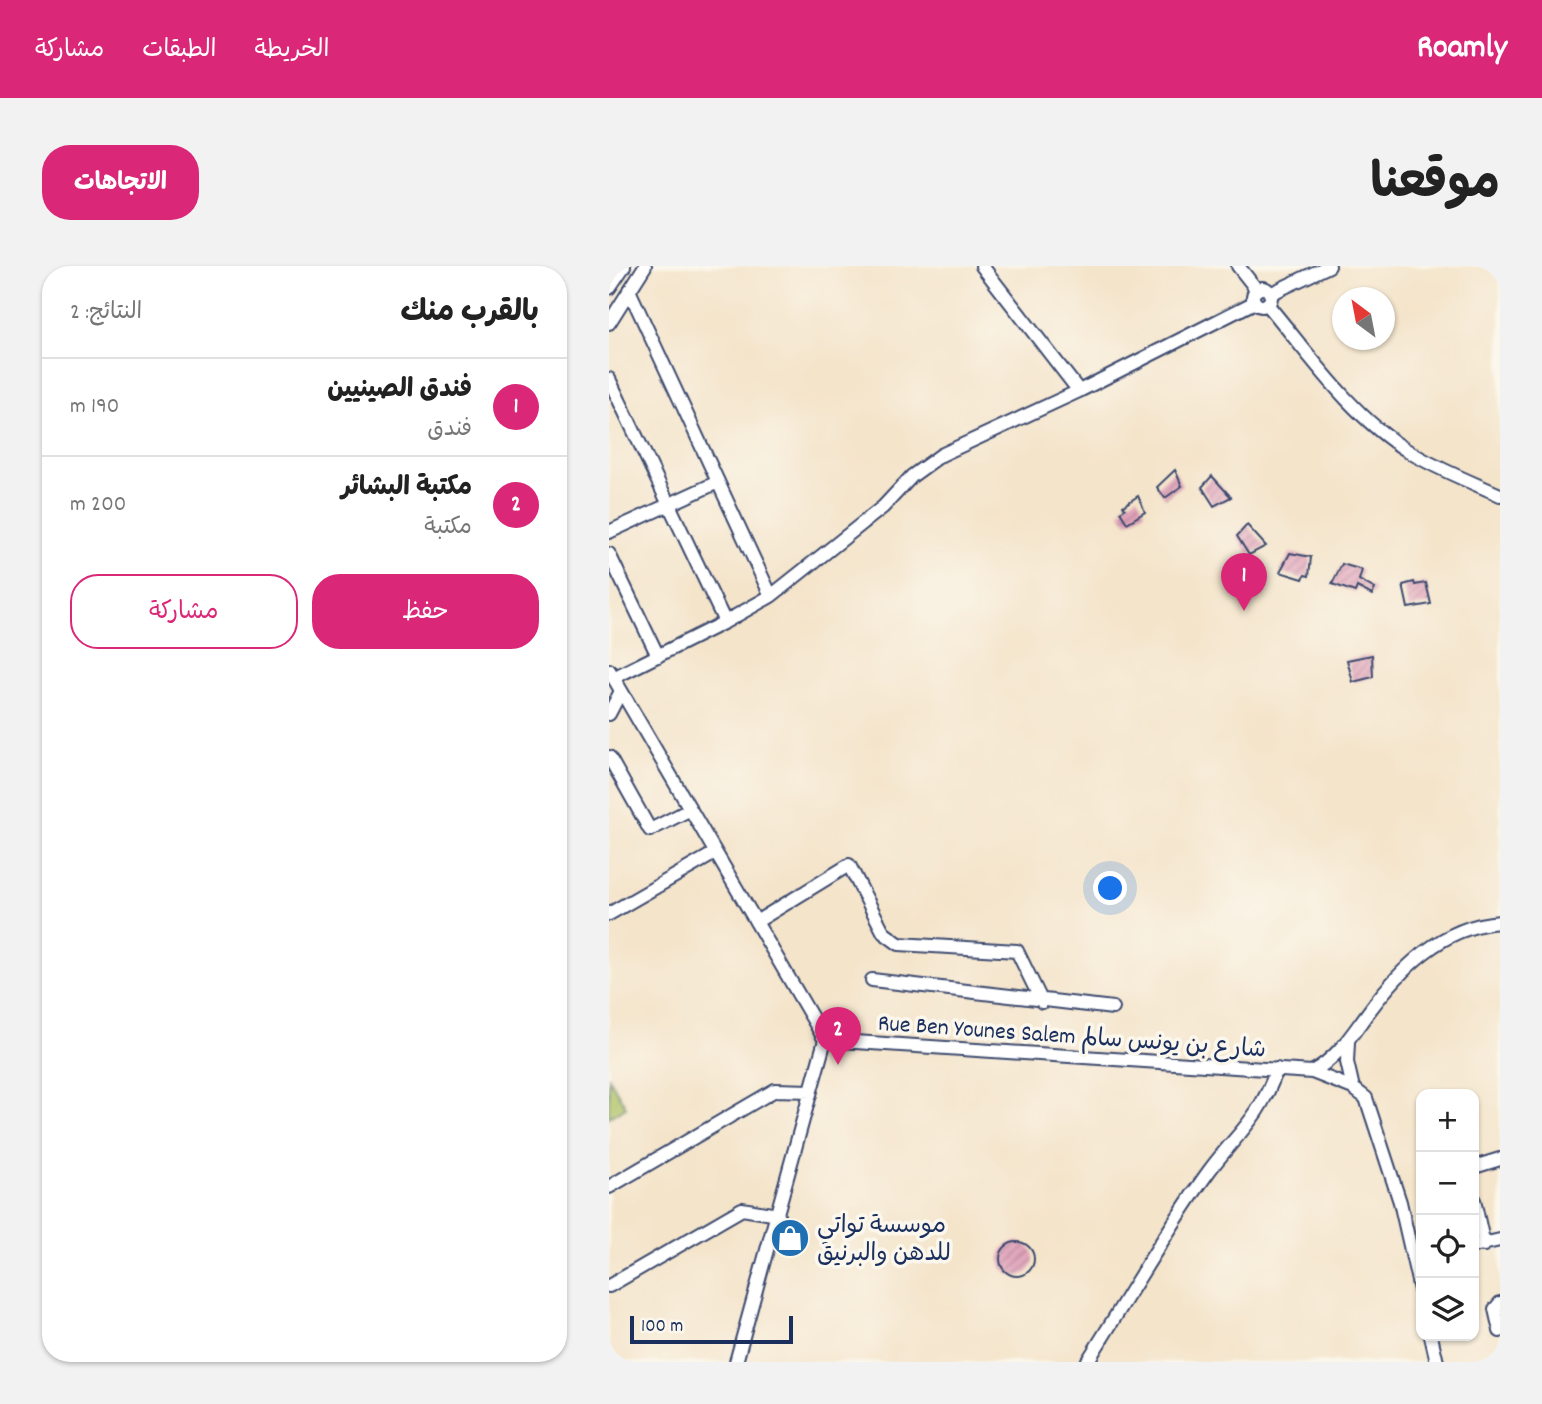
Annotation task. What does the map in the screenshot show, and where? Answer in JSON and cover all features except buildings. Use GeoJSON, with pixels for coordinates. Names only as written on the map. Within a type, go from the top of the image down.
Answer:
{"type":"FeatureCollection","features":[{"type":"Feature","properties":{"kind":"street"},"geometry":{"type":"LineString","coordinates":[[609,288],[624,266]]}},
{"type":"Feature","properties":{"kind":"street"},"geometry":{"type":"LineString","coordinates":[[609,323],[645,266]]}},
{"type":"Feature","properties":{"kind":"street"},"geometry":{"type":"LineString","coordinates":[[982,266],[1079,391]]}},
{"type":"Feature","properties":{"kind":"street"},"geometry":{"type":"LineString","coordinates":[[1238,266],[1352,403],[1388,437],[1425,460],[1500,495]]}},
{"type":"Feature","properties":{"kind":"street"},"geometry":{"type":"LineString","coordinates":[[736,1362],[825,1040],[611,674],[658,656],[771,596],[883,507],[912,476],[940,455],[1079,391],[1329,266]]}},
{"type":"Feature","properties":{"kind":"street"},"geometry":{"type":"LineString","coordinates":[[629,290],[771,596]]}},
{"type":"Feature","properties":{"kind":"street"},"geometry":{"type":"LineString","coordinates":[[609,379],[725,622]]}},
{"type":"Feature","properties":{"kind":"street"},"geometry":{"type":"LineString","coordinates":[[609,532],[718,482]]}},
{"type":"Feature","properties":{"kind":"street"},"geometry":{"type":"LineString","coordinates":[[609,554],[658,656]]}},
{"type":"Feature","properties":{"kind":"street"},"geometry":{"type":"LineString","coordinates":[[609,714],[621,691]]}},
{"type":"Feature","properties":{"kind":"street"},"geometry":{"type":"LineString","coordinates":[[609,757],[650,830],[689,810]]}},
{"type":"Feature","properties":{"kind":"street"},"geometry":{"type":"LineString","coordinates":[[609,914],[715,853]]}},
{"type":"Feature","properties":{"kind":"street"},"geometry":{"type":"LineString","coordinates":[[755,922],[849,865],[884,933],[899,944],[1017,951],[1042,1002]]}},
{"type":"Feature","properties":{"kind":"street"},"geometry":{"type":"LineString","coordinates":[[1313,1072],[1332,1061],[1398,975],[1415,959],[1465,928],[1500,922]]}},
{"type":"Feature","properties":{"kind":"street"},"geometry":{"type":"LineString","coordinates":[[872,980],[1042,1002],[1113,1008]]}},
{"type":"Feature","properties":{"kind":"street","name":"Rue Ben Younes Salem شارع بن يونس سالم"},"geometry":{"type":"LineString","coordinates":[[825,1040],[1313,1072],[1353,1088]]}},
{"type":"Feature","properties":{"kind":"street"},"geometry":{"type":"LineString","coordinates":[[1348,1042],[1347,1062],[1353,1088],[1366,1098],[1373,1113],[1400,1202],[1417,1278]]}},
{"type":"Feature","properties":{"kind":"street"},"geometry":{"type":"LineString","coordinates":[[1087,1362],[1210,1171],[1250,1125],[1265,1102],[1277,1069]]}},
{"type":"Feature","properties":{"kind":"street"},"geometry":{"type":"LineString","coordinates":[[609,1187],[775,1090],[811,1091]]}},
{"type":"Feature","properties":{"kind":"street"},"geometry":{"type":"LineString","coordinates":[[1479,1165],[1500,1159]]}},
{"type":"Feature","properties":{"kind":"street"},"geometry":{"type":"LineString","coordinates":[[609,1286],[742,1209],[778,1215]]}},
{"type":"Feature","properties":{"kind":"street"},"geometry":{"type":"LineString","coordinates":[[1479,1245],[1500,1240]]}},
{"type":"Feature","properties":{"kind":"street"},"geometry":{"type":"LineString","coordinates":[[1500,1303],[1495,1309],[1500,1331]]}},
{"type":"Feature","properties":{"kind":"street"},"geometry":{"type":"LineString","coordinates":[[1432,1341],[1437,1362]]}},
{"type":"Feature","properties":{"kind":"green space"},"geometry":{"type":"Polygon","coordinates":[[[609,1078],[626,1107],[609,1117],[609,1078]]]}},
{"type":"Feature","properties":{"kind":"place","name":"فندق الصينيين"},"geometry":{"type":"Point","coordinates":[1244,611]}},
{"type":"Feature","properties":{"kind":"place","name":"مكتبة البشائر"},"geometry":{"type":"Point","coordinates":[838,1065]}},
{"type":"Feature","properties":{"kind":"place","name":"موسسة تواتي للدهن والبرنيق"},"geometry":{"type":"Point","coordinates":[790,1238]}}]}
